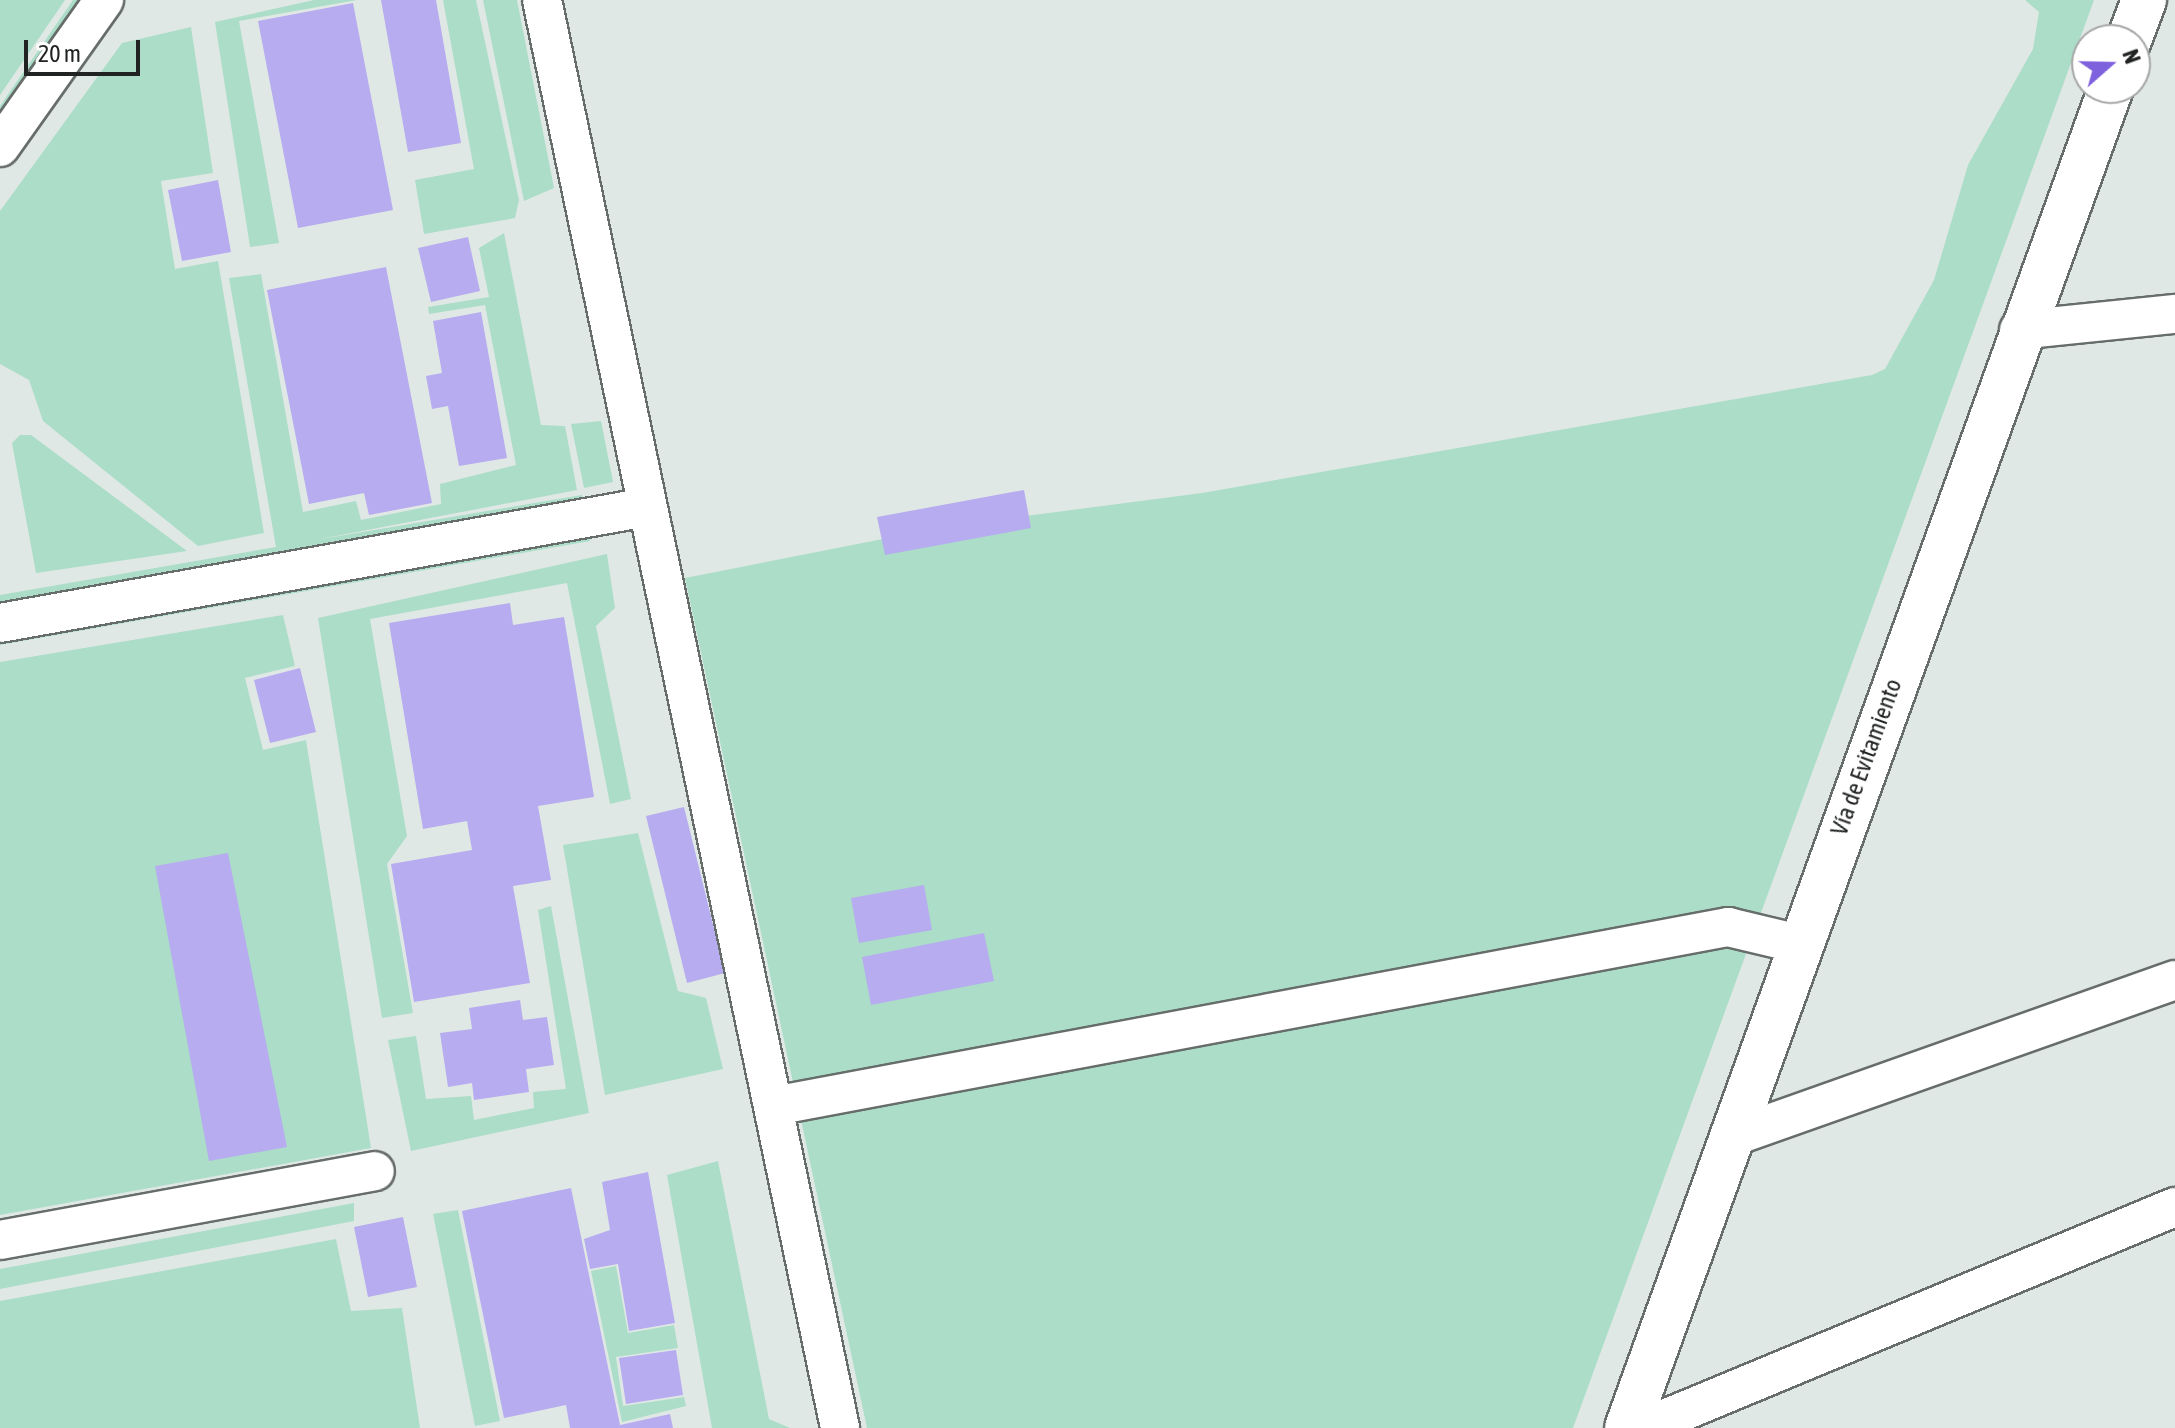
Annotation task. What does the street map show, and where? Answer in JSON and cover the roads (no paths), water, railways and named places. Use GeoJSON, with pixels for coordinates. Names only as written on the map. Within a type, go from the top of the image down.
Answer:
{"type":"FeatureCollection","features":[{"type":"Feature","properties":{"kind":"highway"},"geometry":{"type":"LineString","coordinates":[[2135,24],[2144,0]]}},
{"type":"Feature","properties":{"kind":"highway","name":"Vía de Evitamiento"},"geometry":{"type":"LineString","coordinates":[[1627,1428],[2019,330],[2105,104]]}},
{"type":"Feature","properties":{"kind":"street"},"geometry":{"type":"LineString","coordinates":[[0,147],[104,0]]}},
{"type":"Feature","properties":{"kind":"street"},"geometry":{"type":"LineString","coordinates":[[542,0],[642,508],[774,1106],[840,1428]]}},
{"type":"Feature","properties":{"kind":"street"},"geometry":{"type":"LineString","coordinates":[[2019,330],[2175,314]]}},
{"type":"Feature","properties":{"kind":"street"},"geometry":{"type":"LineString","coordinates":[[0,623],[642,508]]}},
{"type":"Feature","properties":{"kind":"street"},"geometry":{"type":"LineString","coordinates":[[774,1106],[1728,927],[1799,944]]}},
{"type":"Feature","properties":{"kind":"street"},"geometry":{"type":"LineString","coordinates":[[1729,1138],[2175,980]]}},
{"type":"Feature","properties":{"kind":"street"},"geometry":{"type":"LineString","coordinates":[[0,1240],[375,1171]]}},
{"type":"Feature","properties":{"kind":"street"},"geometry":{"type":"LineString","coordinates":[[1643,1428],[2175,1207]]}}]}
